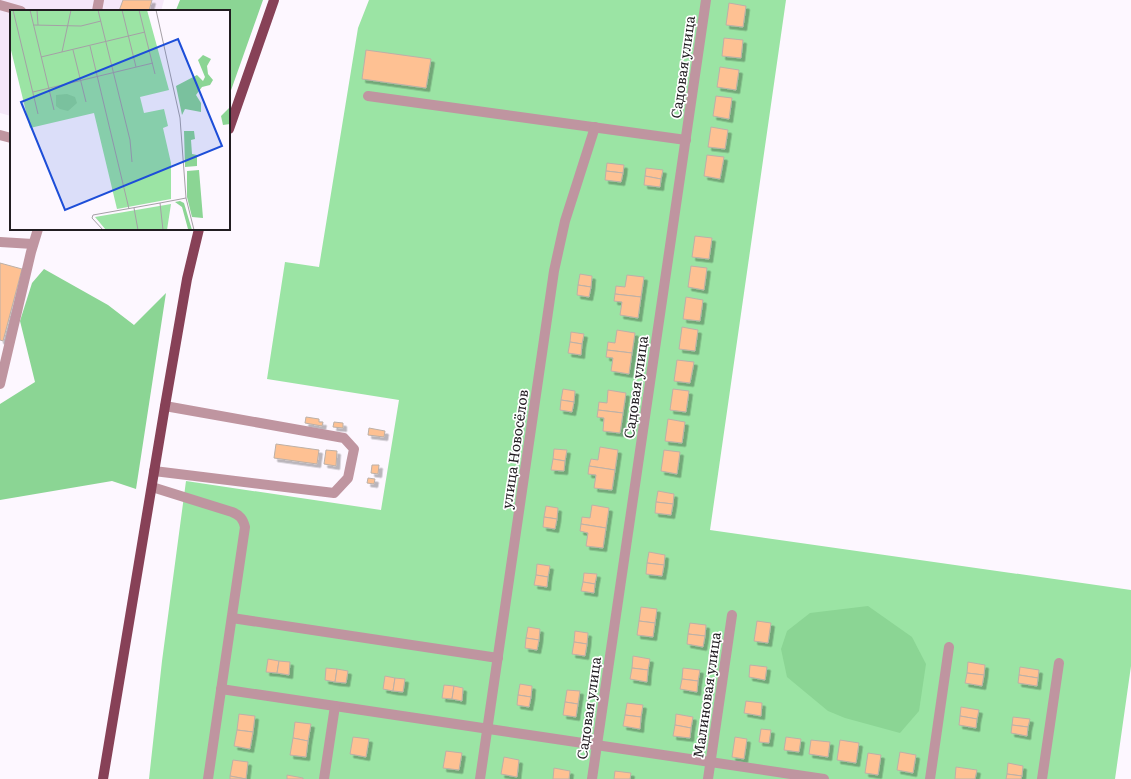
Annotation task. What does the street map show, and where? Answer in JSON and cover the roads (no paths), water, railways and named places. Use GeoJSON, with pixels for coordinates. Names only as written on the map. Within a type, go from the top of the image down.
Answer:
{"type":"FeatureCollection","features":[{"type":"Feature","properties":{"kind":"main road"},"geometry":{"type":"LineString","coordinates":[[230,126],[274,0]]}},
{"type":"Feature","properties":{"kind":"main road"},"geometry":{"type":"LineString","coordinates":[[103,779],[187,279],[199,230]]}},
{"type":"Feature","properties":{"kind":"street"},"geometry":{"type":"LineString","coordinates":[[97,10],[100,0]]}},
{"type":"Feature","properties":{"kind":"street","name":"Садовая улица"},"geometry":{"type":"LineString","coordinates":[[592,779],[706,0]]}},
{"type":"Feature","properties":{"kind":"street"},"geometry":{"type":"LineString","coordinates":[[0,5],[18,10]]}},
{"type":"Feature","properties":{"kind":"street"},"geometry":{"type":"LineString","coordinates":[[368,96],[686,140]]}},
{"type":"Feature","properties":{"kind":"street","name":"улица Новосёлов"},"geometry":{"type":"LineString","coordinates":[[480,779],[554,271],[565,221],[595,127]]}},
{"type":"Feature","properties":{"kind":"street"},"geometry":{"type":"LineString","coordinates":[[0,135],[10,138]]}},
{"type":"Feature","properties":{"kind":"street"},"geometry":{"type":"LineString","coordinates":[[0,384],[2,365],[38,230]]}},
{"type":"Feature","properties":{"kind":"street"},"geometry":{"type":"LineString","coordinates":[[0,242],[33,244]]}},
{"type":"Feature","properties":{"kind":"street"},"geometry":{"type":"LineString","coordinates":[[154,471],[334,493],[348,478],[354,449],[344,438],[165,406]]}},
{"type":"Feature","properties":{"kind":"street"},"geometry":{"type":"LineString","coordinates":[[152,487],[232,512],[241,518],[245,527],[208,779]]}},
{"type":"Feature","properties":{"kind":"street","name":"Малиновая улица"},"geometry":{"type":"LineString","coordinates":[[708,779],[732,615]]}},
{"type":"Feature","properties":{"kind":"street"},"geometry":{"type":"LineString","coordinates":[[232,618],[498,658]]}},
{"type":"Feature","properties":{"kind":"street"},"geometry":{"type":"LineString","coordinates":[[930,779],[949,647]]}},
{"type":"Feature","properties":{"kind":"street"},"geometry":{"type":"LineString","coordinates":[[1042,779],[1059,663]]}},
{"type":"Feature","properties":{"kind":"street"},"geometry":{"type":"LineString","coordinates":[[221,689],[824,779]]}},
{"type":"Feature","properties":{"kind":"street"},"geometry":{"type":"LineString","coordinates":[[324,779],[334,706]]}}]}
